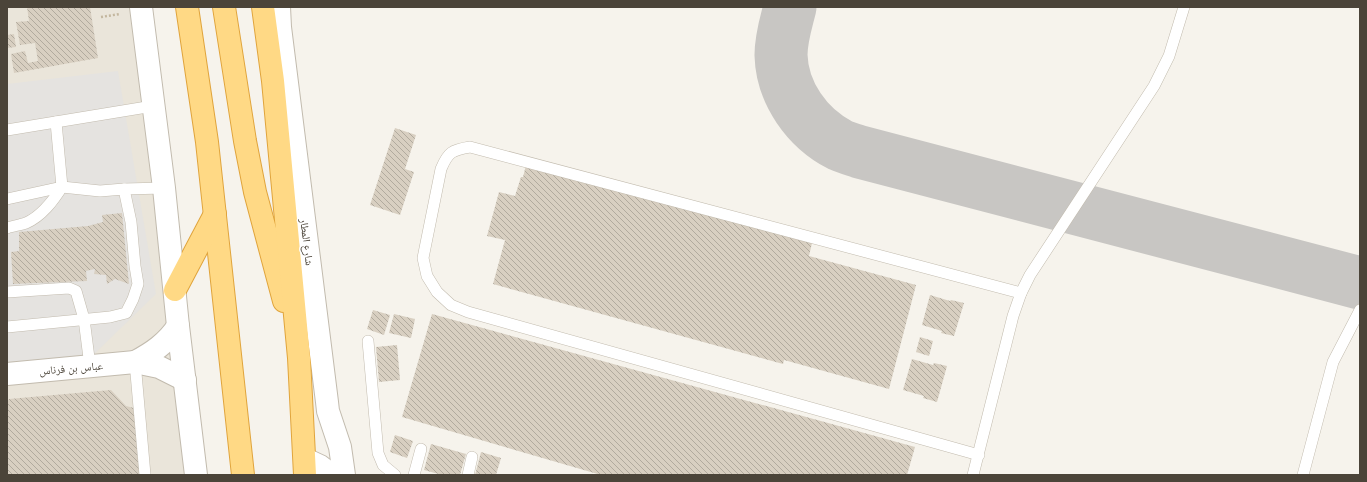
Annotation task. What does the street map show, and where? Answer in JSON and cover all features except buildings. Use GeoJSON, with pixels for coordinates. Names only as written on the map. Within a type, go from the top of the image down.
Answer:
{"type":"FeatureCollection","features":[{"type":"Feature","properties":{"kind":"highway"},"geometry":{"type":"LineString","coordinates":[[187,7],[207,142],[243,475]]}},
{"type":"Feature","properties":{"kind":"highway"},"geometry":{"type":"LineString","coordinates":[[224,7],[245,140],[255,192],[299,358]]}},
{"type":"Feature","properties":{"kind":"highway","name":"شارع المطار"},"geometry":{"type":"LineString","coordinates":[[262,7],[273,81],[299,358],[305,467]]}},
{"type":"Feature","properties":{"kind":"highway"},"geometry":{"type":"LineString","coordinates":[[175,290],[215,214]]}},
{"type":"Feature","properties":{"kind":"street"},"geometry":{"type":"LineString","coordinates":[[141,7],[164,188],[184,380],[196,475]]}},
{"type":"Feature","properties":{"kind":"street","name":"شارع المطار"},"geometry":{"type":"LineString","coordinates":[[279,7],[280,27],[328,411],[340,447],[344,475]]}},
{"type":"Feature","properties":{"kind":"street","name":"عباس بن فرناس"},"geometry":{"type":"LineString","coordinates":[[135,362],[160,347],[172,335],[178,326]]}},
{"type":"Feature","properties":{"kind":"street","name":"عباس بن فرناس"},"geometry":{"type":"LineString","coordinates":[[7,374],[135,362],[159,368],[184,380]]}},
{"type":"Feature","properties":{"kind":"street","name":"شارع المطار"},"geometry":{"type":"LineString","coordinates":[[305,467],[320,466],[332,475]]}},
{"type":"Feature","properties":{"kind":"lane"},"geometry":{"type":"LineString","coordinates":[[973,475],[1013,316],[1021,294],[1030,275],[1154,86],[1169,56],[1184,7]]}},
{"type":"Feature","properties":{"kind":"lane"},"geometry":{"type":"LineString","coordinates":[[7,130],[153,106]]}},
{"type":"Feature","properties":{"kind":"lane"},"geometry":{"type":"LineString","coordinates":[[7,228],[26,223],[38,216],[52,203],[62,187],[56,122]]}},
{"type":"Feature","properties":{"kind":"lane"},"geometry":{"type":"LineString","coordinates":[[979,455],[468,312],[451,305],[437,292],[427,276],[423,258],[441,169],[446,157],[451,153],[457,149],[470,147],[1021,294]]}},
{"type":"Feature","properties":{"kind":"lane"},"geometry":{"type":"LineString","coordinates":[[7,199],[62,187],[100,191],[164,188]]}},
{"type":"Feature","properties":{"kind":"lane"},"geometry":{"type":"LineString","coordinates":[[7,327],[110,317],[126,312],[133,299],[138,284],[131,222],[124,189]]}},
{"type":"Feature","properties":{"kind":"lane"},"geometry":{"type":"LineString","coordinates":[[7,292],[69,288],[76,291],[84,319],[90,366]]}},
{"type":"Feature","properties":{"kind":"lane"},"geometry":{"type":"LineString","coordinates":[[1303,475],[1333,362],[1360,310]]}},
{"type":"Feature","properties":{"kind":"lane"},"geometry":{"type":"LineString","coordinates":[[368,341],[378,453],[383,465],[395,475]]}},
{"type":"Feature","properties":{"kind":"lane"},"geometry":{"type":"LineString","coordinates":[[135,362],[145,475]]}},
{"type":"Feature","properties":{"kind":"lane"},"geometry":{"type":"LineString","coordinates":[[414,475],[422,449]]}},
{"type":"Feature","properties":{"kind":"lane"},"geometry":{"type":"LineString","coordinates":[[468,475],[472,457]]}},
{"type":"Feature","properties":{"kind":"shaded area"},"geometry":{"type":"Polygon","coordinates":[[[7,7],[141,7],[189,475],[7,475],[7,7]]]}},
{"type":"Feature","properties":{"kind":"shaded area"},"geometry":{"type":"Polygon","coordinates":[[[118,71],[156,294],[89,359],[7,365],[7,84],[118,71]]]}},
{"type":"Feature","properties":{"kind":"taxiway"},"geometry":{"type":"LineString","coordinates":[[790,7],[781,49],[782,69],[786,83],[791,96],[807,119],[828,138],[840,145],[860,152],[1360,283]]}}]}
